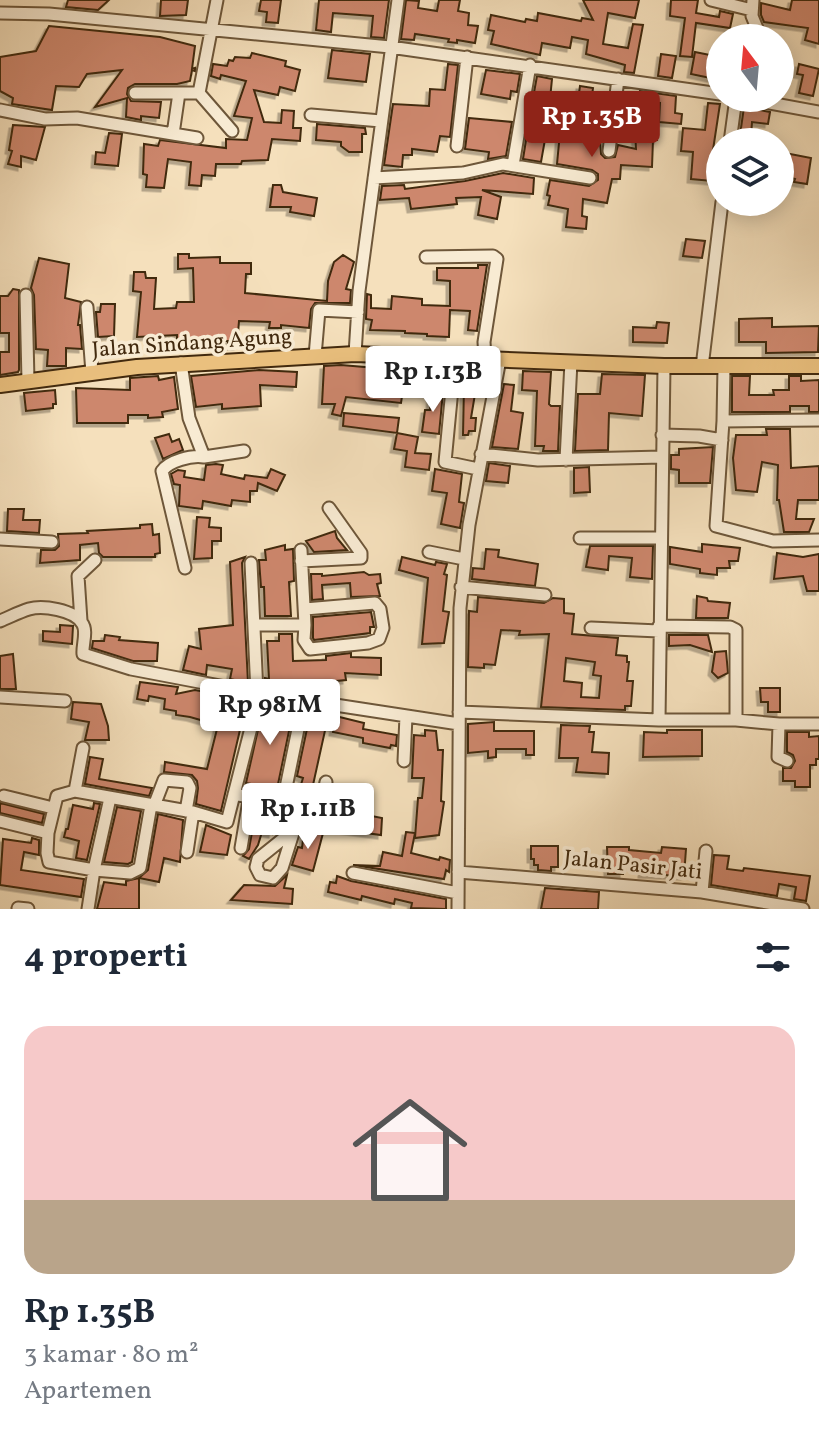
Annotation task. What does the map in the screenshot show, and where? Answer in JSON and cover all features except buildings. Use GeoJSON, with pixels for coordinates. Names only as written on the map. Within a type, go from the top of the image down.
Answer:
{"type":"FeatureCollection","features":[{"type":"Feature","properties":{"kind":"main road","name":"Jalan Sindang Agung"},"geometry":{"type":"LineString","coordinates":[[0,385],[181,363],[355,354],[702,367],[819,366]]}},
{"type":"Feature","properties":{"kind":"street"},"geometry":{"type":"LineString","coordinates":[[199,93],[217,0]]}},
{"type":"Feature","properties":{"kind":"street"},"geometry":{"type":"LineString","coordinates":[[355,354],[398,0]]}},
{"type":"Feature","properties":{"kind":"street"},"geometry":{"type":"LineString","coordinates":[[711,0],[752,5]]}},
{"type":"Feature","properties":{"kind":"street"},"geometry":{"type":"LineString","coordinates":[[0,13],[49,14],[391,47],[706,92]]}},
{"type":"Feature","properties":{"kind":"street"},"geometry":{"type":"LineString","coordinates":[[457,146],[467,57]]}},
{"type":"Feature","properties":{"kind":"street"},"geometry":{"type":"LineString","coordinates":[[513,165],[530,65]]}},
{"type":"Feature","properties":{"kind":"street"},"geometry":{"type":"LineString","coordinates":[[609,151],[618,79]]}},
{"type":"Feature","properties":{"kind":"street"},"geometry":{"type":"LineString","coordinates":[[135,93],[199,93],[232,131]]}},
{"type":"Feature","properties":{"kind":"street"},"geometry":{"type":"LineString","coordinates":[[173,134],[179,93]]}},
{"type":"Feature","properties":{"kind":"street"},"geometry":{"type":"LineString","coordinates":[[794,107],[819,112]]}},
{"type":"Feature","properties":{"kind":"street"},"geometry":{"type":"LineString","coordinates":[[0,110],[45,119],[77,118],[197,138]]}},
{"type":"Feature","properties":{"kind":"street"},"geometry":{"type":"LineString","coordinates":[[311,115],[381,121]]}},
{"type":"Feature","properties":{"kind":"street"},"geometry":{"type":"LineString","coordinates":[[374,178],[463,173],[513,165],[590,178]]}},
{"type":"Feature","properties":{"kind":"street"},"geometry":{"type":"LineString","coordinates":[[702,367],[720,216]]}},
{"type":"Feature","properties":{"kind":"street"},"geometry":{"type":"LineString","coordinates":[[426,257],[493,256],[497,259],[484,342],[492,358],[461,587],[458,909]]}},
{"type":"Feature","properties":{"kind":"street"},"geometry":{"type":"LineString","coordinates":[[26,295],[28,381]]}},
{"type":"Feature","properties":{"kind":"street"},"geometry":{"type":"LineString","coordinates":[[87,307],[92,373]]}},
{"type":"Feature","properties":{"kind":"street"},"geometry":{"type":"LineString","coordinates":[[315,356],[319,310],[358,312]]}},
{"type":"Feature","properties":{"kind":"street"},"geometry":{"type":"LineString","coordinates":[[566,460],[571,362]]}},
{"type":"Feature","properties":{"kind":"street"},"geometry":{"type":"LineString","coordinates":[[181,363],[189,418],[204,457]]}},
{"type":"Feature","properties":{"kind":"street"},"geometry":{"type":"LineString","coordinates":[[659,720],[664,366]]}},
{"type":"Feature","properties":{"kind":"street"},"geometry":{"type":"LineString","coordinates":[[724,367],[716,526],[773,541],[819,540]]}},
{"type":"Feature","properties":{"kind":"street"},"geometry":{"type":"LineString","coordinates":[[452,389],[445,462],[478,469]]}},
{"type":"Feature","properties":{"kind":"street"},"geometry":{"type":"LineString","coordinates":[[723,421],[819,420]]}},
{"type":"Feature","properties":{"kind":"street"},"geometry":{"type":"LineString","coordinates":[[662,435],[722,440]]}},
{"type":"Feature","properties":{"kind":"street"},"geometry":{"type":"LineString","coordinates":[[185,568],[162,471],[165,466],[195,456],[244,451]]}},
{"type":"Feature","properties":{"kind":"street"},"geometry":{"type":"LineString","coordinates":[[481,454],[566,460],[662,457]]}},
{"type":"Feature","properties":{"kind":"street"},"geometry":{"type":"LineString","coordinates":[[305,609],[375,603],[380,609],[382,634],[374,642],[310,649],[304,640],[301,556],[361,558],[361,553],[329,508]]}},
{"type":"Feature","properties":{"kind":"street"},"geometry":{"type":"LineString","coordinates":[[580,538],[660,538]]}},
{"type":"Feature","properties":{"kind":"street"},"geometry":{"type":"LineString","coordinates":[[0,539],[52,542]]}},
{"type":"Feature","properties":{"kind":"street"},"geometry":{"type":"LineString","coordinates":[[429,552],[464,559]]}},
{"type":"Feature","properties":{"kind":"street"},"geometry":{"type":"LineString","coordinates":[[95,560],[78,576],[81,621],[85,630],[82,652],[131,669],[257,693],[406,716],[819,724]]}},
{"type":"Feature","properties":{"kind":"street"},"geometry":{"type":"LineString","coordinates":[[227,822],[257,693],[251,563]]}},
{"type":"Feature","properties":{"kind":"street"},"geometry":{"type":"LineString","coordinates":[[461,587],[545,595]]}},
{"type":"Feature","properties":{"kind":"street"},"geometry":{"type":"LineString","coordinates":[[0,621],[29,609],[46,608],[67,612],[81,621]]}},
{"type":"Feature","properties":{"kind":"street"},"geometry":{"type":"LineString","coordinates":[[254,625],[305,625]]}},
{"type":"Feature","properties":{"kind":"street"},"geometry":{"type":"LineString","coordinates":[[591,628],[730,627],[736,630],[736,720]]}},
{"type":"Feature","properties":{"kind":"street"},"geometry":{"type":"LineString","coordinates":[[0,697],[65,701]]}},
{"type":"Feature","properties":{"kind":"street"},"geometry":{"type":"LineString","coordinates":[[283,802],[304,700]]}},
{"type":"Feature","properties":{"kind":"street"},"geometry":{"type":"LineString","coordinates":[[404,761],[406,716]]}},
{"type":"Feature","properties":{"kind":"street"},"geometry":{"type":"LineString","coordinates":[[779,724],[778,757],[787,761]]}},
{"type":"Feature","properties":{"kind":"street"},"geometry":{"type":"LineString","coordinates":[[75,791],[83,748]]}},
{"type":"Feature","properties":{"kind":"street"},"geometry":{"type":"LineString","coordinates":[[187,852],[189,811],[190,788],[187,782],[164,780],[153,806],[140,868],[130,873],[49,862],[48,833],[57,796],[75,791],[153,806],[189,811],[245,827]]}},
{"type":"Feature","properties":{"kind":"street"},"geometry":{"type":"LineString","coordinates":[[234,794],[320,811],[326,782]]}},
{"type":"Feature","properties":{"kind":"street"},"geometry":{"type":"LineString","coordinates":[[241,848],[250,795]]}},
{"type":"Feature","properties":{"kind":"street"},"geometry":{"type":"LineString","coordinates":[[4,796],[53,808]]}},
{"type":"Feature","properties":{"kind":"street"},"geometry":{"type":"LineString","coordinates":[[88,909],[110,798]]}},
{"type":"Feature","properties":{"kind":"street"},"geometry":{"type":"LineString","coordinates":[[294,830],[301,808]]}},
{"type":"Feature","properties":{"kind":"street"},"geometry":{"type":"LineString","coordinates":[[0,821],[48,833]]}},
{"type":"Feature","properties":{"kind":"street"},"geometry":{"type":"LineString","coordinates":[[702,892],[706,851]]}},
{"type":"Feature","properties":{"kind":"street","name":"Jalan Pasir Jati"},"geometry":{"type":"LineString","coordinates":[[458,872],[702,892],[803,909]]}},
{"type":"Feature","properties":{"kind":"street"},"geometry":{"type":"LineString","coordinates":[[353,873],[458,893]]}}]}
